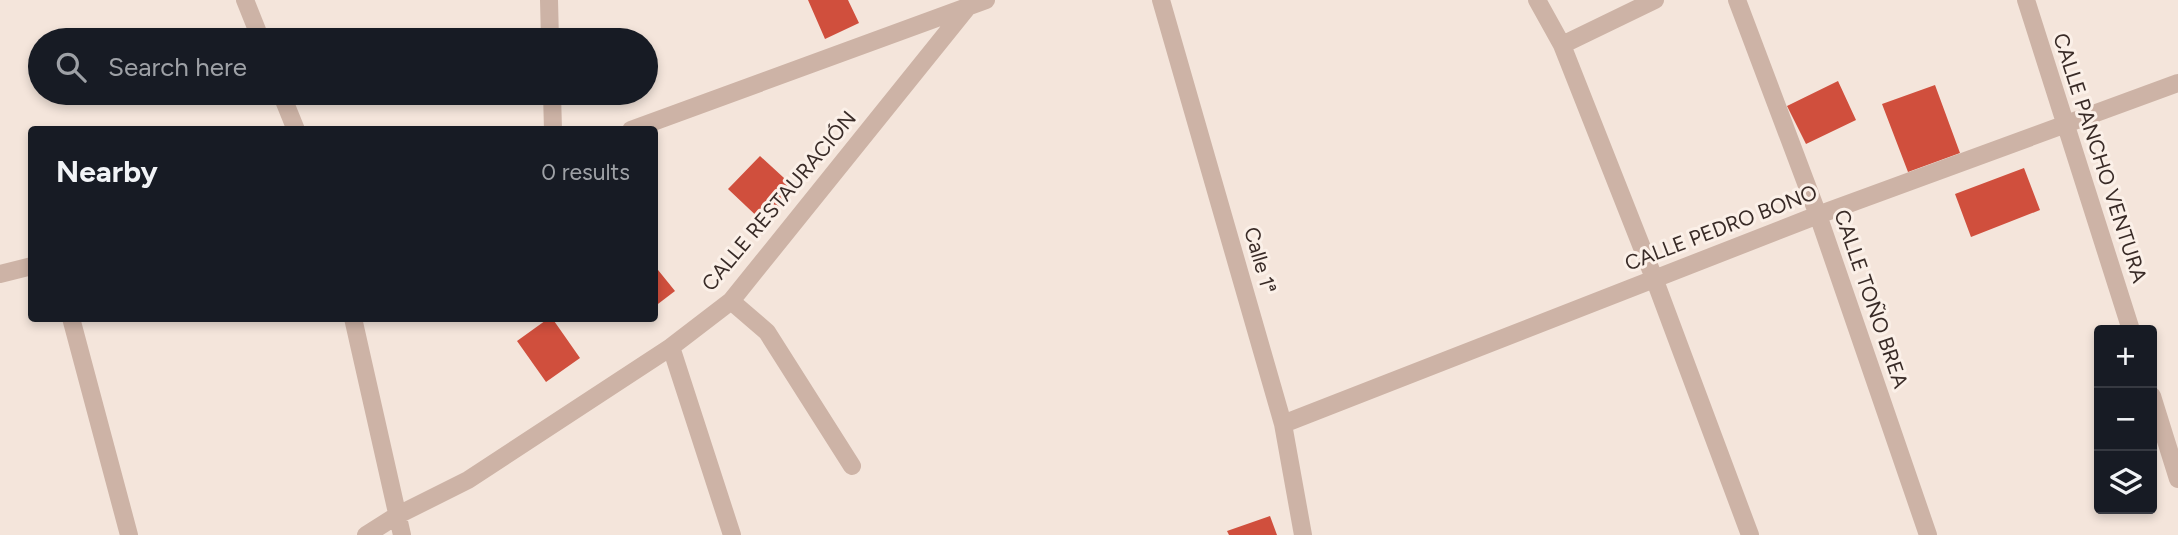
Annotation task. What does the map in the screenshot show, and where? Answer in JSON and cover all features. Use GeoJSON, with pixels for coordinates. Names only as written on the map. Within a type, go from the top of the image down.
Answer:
{"type":"FeatureCollection","features":[{"type":"Feature","properties":{"kind":"street"},"geometry":{"type":"LineString","coordinates":[[245,0],[256,28]]}},
{"type":"Feature","properties":{"kind":"street"},"geometry":{"type":"LineString","coordinates":[[549,0],[550,28]]}},
{"type":"Feature","properties":{"kind":"street","name":"CALLE RESTAURACIÓN"},"geometry":{"type":"LineString","coordinates":[[366,535],[396,516],[468,480],[671,347],[731,301],[966,9],[986,0]]}},
{"type":"Feature","properties":{"kind":"street","name":"Calle 1ª"},"geometry":{"type":"LineString","coordinates":[[1161,0],[1283,424],[1303,535]]}},
{"type":"Feature","properties":{"kind":"street"},"geometry":{"type":"LineString","coordinates":[[1537,0],[1562,45],[1654,278],[1749,535]]}},
{"type":"Feature","properties":{"kind":"street"},"geometry":{"type":"LineString","coordinates":[[1562,45],[1655,0]]}},
{"type":"Feature","properties":{"kind":"street","name":"CALLE TOÑO BREA"},"geometry":{"type":"LineString","coordinates":[[1737,0],[1818,215],[1928,535]]}},
{"type":"Feature","properties":{"kind":"street","name":"CALLE PANCHO VENTURA"},"geometry":{"type":"LineString","coordinates":[[2026,0],[2129,325]]}},
{"type":"Feature","properties":{"kind":"street"},"geometry":{"type":"LineString","coordinates":[[642,126],[966,9]]}},
{"type":"Feature","properties":{"kind":"street","name":"CALLE PEDRO BONO"},"geometry":{"type":"LineString","coordinates":[[1283,424],[1818,215],[2067,126],[2178,83]]}},
{"type":"Feature","properties":{"kind":"street"},"geometry":{"type":"LineString","coordinates":[[286,105],[294,126]]}},
{"type":"Feature","properties":{"kind":"street"},"geometry":{"type":"LineString","coordinates":[[552,105],[552,126]]}},
{"type":"Feature","properties":{"kind":"street"},"geometry":{"type":"LineString","coordinates":[[0,274],[28,268]]}},
{"type":"Feature","properties":{"kind":"street"},"geometry":{"type":"LineString","coordinates":[[731,301],[767,332],[852,466]]}},
{"type":"Feature","properties":{"kind":"street"},"geometry":{"type":"LineString","coordinates":[[72,322],[129,535]]}},
{"type":"Feature","properties":{"kind":"street"},"geometry":{"type":"LineString","coordinates":[[354,322],[402,535]]}},
{"type":"Feature","properties":{"kind":"street"},"geometry":{"type":"LineString","coordinates":[[671,347],[732,535]]}},
{"type":"Feature","properties":{"kind":"street"},"geometry":{"type":"LineString","coordinates":[[2157,412],[2178,479]]}},
{"type":"Feature","properties":{"kind":"building"},"geometry":{"type":"Polygon","coordinates":[[[808,0],[848,0],[859,23],[825,39],[808,0]]]}},
{"type":"Feature","properties":{"kind":"building"},"geometry":{"type":"Polygon","coordinates":[[[1838,81],[1856,120],[1806,144],[1787,106],[1838,81]]]}},
{"type":"Feature","properties":{"kind":"building"},"geometry":{"type":"Polygon","coordinates":[[[1935,85],[1960,153],[1908,172],[1882,104],[1935,85]]]}},
{"type":"Feature","properties":{"kind":"building"},"geometry":{"type":"Polygon","coordinates":[[[760,156],[796,189],[764,223],[728,189],[760,156]]]}},
{"type":"Feature","properties":{"kind":"building"},"geometry":{"type":"Polygon","coordinates":[[[2024,168],[2040,210],[1971,237],[1955,194],[2024,168]]]}},
{"type":"Feature","properties":{"kind":"building"},"geometry":{"type":"Polygon","coordinates":[[[658,270],[675,291],[658,304],[658,270]]]}},
{"type":"Feature","properties":{"kind":"building"},"geometry":{"type":"Polygon","coordinates":[[[543,322],[555,322],[580,358],[546,382],[517,341],[543,322]]]}},
{"type":"Feature","properties":{"kind":"building"},"geometry":{"type":"Polygon","coordinates":[[[1270,516],[1277,535],[1229,535],[1227,531],[1270,516]]]}}]}
